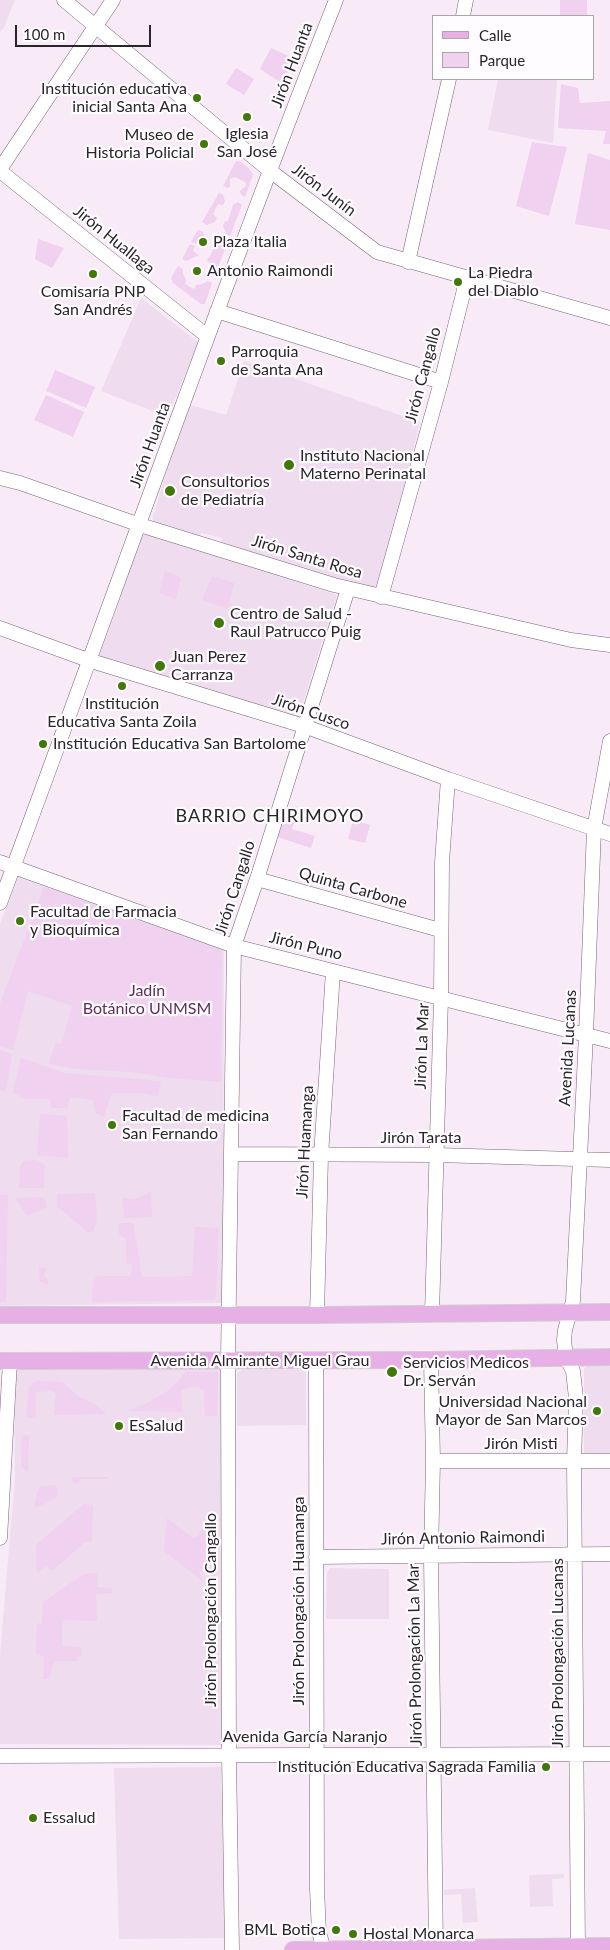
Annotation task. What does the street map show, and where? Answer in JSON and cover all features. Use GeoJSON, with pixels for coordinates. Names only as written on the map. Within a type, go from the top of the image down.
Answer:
{"type":"FeatureCollection","features":[{"type":"Feature","properties":{"kind":"main road"},"geometry":{"type":"LineString","coordinates":[[0,1315],[228,1317],[610,1312]]}},
{"type":"Feature","properties":{"kind":"main road","name":"Avenida Almirante Miguel Grau"},"geometry":{"type":"LineString","coordinates":[[5,1361],[228,1357],[316,1361],[610,1357]]}},
{"type":"Feature","properties":{"kind":"main road"},"geometry":{"type":"LineString","coordinates":[[293,1950],[578,1948],[610,1946]]}},
{"type":"Feature","properties":{"kind":"street","name":"Jirón Junín"},"geometry":{"type":"LineString","coordinates":[[64,0],[269,170],[377,252],[610,318]]}},
{"type":"Feature","properties":{"kind":"street"},"geometry":{"type":"LineString","coordinates":[[0,170],[113,0]]}},
{"type":"Feature","properties":{"kind":"street","name":"Jirón Huanta"},"geometry":{"type":"LineString","coordinates":[[0,903],[88,660],[140,525],[207,336],[269,170],[336,0]]}},
{"type":"Feature","properties":{"kind":"street"},"geometry":{"type":"LineString","coordinates":[[462,15],[466,0]]}},
{"type":"Feature","properties":{"kind":"street"},"geometry":{"type":"LineString","coordinates":[[408,262],[449,80]]}},
{"type":"Feature","properties":{"kind":"street","name":"Jirón Huallaga"},"geometry":{"type":"LineString","coordinates":[[0,170],[207,336]]}},
{"type":"Feature","properties":{"kind":"street","name":"Jirón Cangallo"},"geometry":{"type":"LineString","coordinates":[[381,597],[441,382],[467,278]]}},
{"type":"Feature","properties":{"kind":"street"},"geometry":{"type":"LineString","coordinates":[[217,311],[441,382]]}},
{"type":"Feature","properties":{"kind":"street","name":"Jirón Santa Rosa"},"geometry":{"type":"LineString","coordinates":[[0,478],[20,483],[140,525],[348,589],[571,640],[610,645]]}},
{"type":"Feature","properties":{"kind":"street","name":"Jirón Cangallo"},"geometry":{"type":"LineString","coordinates":[[228,1357],[234,946],[257,879],[348,589]]}},
{"type":"Feature","properties":{"kind":"street","name":"Jirón Cusco"},"geometry":{"type":"LineString","coordinates":[[0,628],[88,660],[304,726],[610,834]]}},
{"type":"Feature","properties":{"kind":"street","name":"Avenida Lucanas"},"geometry":{"type":"LineString","coordinates":[[566,1357],[564,1330],[573,1301],[594,829],[609,748]]}},
{"type":"Feature","properties":{"kind":"street","name":"Jirón La Mar"},"geometry":{"type":"LineString","coordinates":[[432,1314],[441,998],[442,859],[448,778]]}},
{"type":"Feature","properties":{"kind":"street","name":"Jirón Puno"},"geometry":{"type":"LineString","coordinates":[[0,862],[234,946],[610,1041]]}},
{"type":"Feature","properties":{"kind":"street","name":"Quinta Carbone"},"geometry":{"type":"LineString","coordinates":[[257,879],[440,930]]}},
{"type":"Feature","properties":{"kind":"street","name":"Jirón Huamanga"},"geometry":{"type":"LineString","coordinates":[[317,1315],[321,1156],[333,971]]}},
{"type":"Feature","properties":{"kind":"street","name":"Jirón Tarata"},"geometry":{"type":"LineString","coordinates":[[232,1154],[321,1156],[436,1155],[610,1160]]}},
{"type":"Feature","properties":{"kind":"street","name":"Jirón Prolongación Cangallo"},"geometry":{"type":"LineString","coordinates":[[228,1357],[229,1755],[232,1950]]}},
{"type":"Feature","properties":{"kind":"street","name":"Jirón Prolongación Lucanas"},"geometry":{"type":"LineString","coordinates":[[566,1357],[573,1371],[576,1398],[574,1554],[578,1948]]}},
{"type":"Feature","properties":{"kind":"street","name":"Jirón Prolongación La Mar"},"geometry":{"type":"LineString","coordinates":[[431,1360],[433,1461],[431,1557],[436,1949]]}},
{"type":"Feature","properties":{"kind":"street"},"geometry":{"type":"LineString","coordinates":[[0,1538],[5,1361]]}},
{"type":"Feature","properties":{"kind":"street","name":"Jirón Prolongación Huamanga"},"geometry":{"type":"LineString","coordinates":[[316,1361],[317,1889],[319,1932],[324,1950]]}},
{"type":"Feature","properties":{"kind":"street","name":"Jirón Misti"},"geometry":{"type":"LineString","coordinates":[[433,1461],[610,1461]]}},
{"type":"Feature","properties":{"kind":"street","name":"Jirón Antonio Raimondi"},"geometry":{"type":"LineString","coordinates":[[316,1557],[610,1554]]}},
{"type":"Feature","properties":{"kind":"street","name":"Avenida García Naranjo"},"geometry":{"type":"LineString","coordinates":[[0,1756],[610,1754]]}},
{"type":"Feature","properties":{"kind":"shaded area"},"geometry":{"type":"Polygon","coordinates":[[[0,0],[15,0],[4,28],[0,32],[0,0]]]}},
{"type":"Feature","properties":{"kind":"shaded area"},"geometry":{"type":"Polygon","coordinates":[[[498,80],[557,80],[553,143],[488,130],[498,80]]]}},
{"type":"Feature","properties":{"kind":"shaded area"},"geometry":{"type":"Polygon","coordinates":[[[141,298],[198,342],[168,417],[101,391],[141,298]]]}},
{"type":"Feature","properties":{"kind":"shaded area","name":"Instituto Nacional Materno Perinatal"},"geometry":{"type":"Polygon","coordinates":[[[244,361],[420,422],[380,586],[375,589],[221,544],[222,538],[201,533],[199,538],[153,524],[153,516],[187,404],[226,415],[244,361]]]}},
{"type":"Feature","properties":{"kind":"shaded area","name":"Centro de Salud - Raul Patrucco Puig"},"geometry":{"type":"Polygon","coordinates":[[[144,532],[337,595],[299,715],[294,719],[101,657],[99,650],[141,535],[144,532]]]}},
{"type":"Feature","properties":{"kind":"shaded area","name":"Facultad de medicina San Fernando"},"geometry":{"type":"Polygon","coordinates":[[[18,875],[224,946],[223,1303],[0,1306],[0,924],[18,875]]]}},
{"type":"Feature","properties":{"kind":"shaded area","name":"Universidad Nacional Mayor de San Marcos"},"geometry":{"type":"Polygon","coordinates":[[[586,1366],[610,1366],[610,1453],[584,1453],[584,1369],[586,1366]]]}},
{"type":"Feature","properties":{"kind":"shaded area"},"geometry":{"type":"Polygon","coordinates":[[[14,1368],[222,1369],[222,1745],[0,1744],[0,1655],[15,1478],[14,1368]]]}},
{"type":"Feature","properties":{"kind":"shaded area"},"geometry":{"type":"Polygon","coordinates":[[[242,1370],[306,1371],[306,1425],[237,1426],[237,1373],[242,1370]]]}},
{"type":"Feature","properties":{"kind":"shaded area"},"geometry":{"type":"Polygon","coordinates":[[[330,1568],[389,1569],[389,1619],[326,1619],[327,1572],[330,1568]]]}},
{"type":"Feature","properties":{"kind":"shaded area"},"geometry":{"type":"Polygon","coordinates":[[[221,1767],[225,1938],[119,1939],[114,1768],[221,1767]]]}},
{"type":"Feature","properties":{"kind":"shaded area"},"geometry":{"type":"Polygon","coordinates":[[[564,1874],[564,1878],[552,1879],[553,1906],[530,1907],[529,1875],[564,1874]]]}},
{"type":"Feature","properties":{"kind":"shaded area"},"geometry":{"type":"Polygon","coordinates":[[[475,1888],[478,1922],[463,1923],[461,1894],[444,1895],[444,1890],[475,1888]]]}},
{"type":"Feature","properties":{"kind":"green space"},"geometry":{"type":"Polygon","coordinates":[[[560,0],[587,0],[587,15],[560,15],[560,0]]]}},
{"type":"Feature","properties":{"kind":"green space"},"geometry":{"type":"Polygon","coordinates":[[[271,48],[293,58],[283,84],[260,69],[271,48]]]}},
{"type":"Feature","properties":{"kind":"green space"},"geometry":{"type":"Polygon","coordinates":[[[236,68],[254,79],[244,95],[226,84],[236,68]]]}},
{"type":"Feature","properties":{"kind":"green space"},"geometry":{"type":"Polygon","coordinates":[[[561,84],[578,88],[580,103],[610,101],[610,144],[603,144],[606,131],[558,128],[561,84]]]}},
{"type":"Feature","properties":{"kind":"green space"},"geometry":{"type":"Polygon","coordinates":[[[532,142],[567,147],[549,216],[516,206],[532,142]]]}},
{"type":"Feature","properties":{"kind":"green space"},"geometry":{"type":"Polygon","coordinates":[[[588,153],[610,160],[610,230],[575,224],[588,153]]]}},
{"type":"Feature","properties":{"kind":"green space"},"geometry":{"type":"Polygon","coordinates":[[[236,161],[246,166],[253,175],[245,197],[241,195],[240,191],[246,186],[245,182],[235,177],[230,179],[230,187],[223,186],[236,161]]]}},
{"type":"Feature","properties":{"kind":"green space"},"geometry":{"type":"Polygon","coordinates":[[[219,193],[223,195],[225,201],[223,205],[218,204],[213,214],[217,218],[215,222],[207,225],[202,222],[219,193]]]}},
{"type":"Feature","properties":{"kind":"green space"},"geometry":{"type":"Polygon","coordinates":[[[238,202],[242,205],[230,236],[226,234],[223,226],[225,221],[228,221],[233,205],[238,202]]]}},
{"type":"Feature","properties":{"kind":"green space"},"geometry":{"type":"Polygon","coordinates":[[[198,230],[203,232],[206,241],[199,240],[196,244],[191,242],[198,230]]]}},
{"type":"Feature","properties":{"kind":"green space"},"geometry":{"type":"Polygon","coordinates":[[[38,239],[64,248],[52,268],[35,259],[38,239]]]}},
{"type":"Feature","properties":{"kind":"green space"},"geometry":{"type":"Polygon","coordinates":[[[222,242],[227,244],[215,275],[212,274],[211,265],[207,260],[212,253],[214,245],[222,242]]]}},
{"type":"Feature","properties":{"kind":"green space"},"geometry":{"type":"Polygon","coordinates":[[[190,244],[195,246],[193,251],[199,255],[186,261],[182,259],[190,244]]]}},
{"type":"Feature","properties":{"kind":"green space"},"geometry":{"type":"Polygon","coordinates":[[[178,266],[183,269],[186,280],[185,284],[194,289],[196,285],[208,281],[212,283],[205,304],[201,304],[173,283],[171,278],[178,266]]]}},
{"type":"Feature","properties":{"kind":"green space"},"geometry":{"type":"Polygon","coordinates":[[[55,370],[95,387],[86,408],[46,391],[55,370]]]}},
{"type":"Feature","properties":{"kind":"green space"},"geometry":{"type":"Polygon","coordinates":[[[46,395],[84,412],[73,437],[34,420],[46,395]]]}},
{"type":"Feature","properties":{"kind":"green space"},"geometry":{"type":"Polygon","coordinates":[[[165,571],[181,578],[176,599],[159,593],[165,571]]]}},
{"type":"Feature","properties":{"kind":"green space"},"geometry":{"type":"Polygon","coordinates":[[[212,576],[234,583],[228,609],[202,600],[212,576]]]}},
{"type":"Feature","properties":{"kind":"green space"},"geometry":{"type":"Polygon","coordinates":[[[284,816],[295,820],[292,829],[315,836],[311,848],[277,837],[284,816]]]}},
{"type":"Feature","properties":{"kind":"green space"},"geometry":{"type":"Polygon","coordinates":[[[353,820],[370,825],[365,843],[348,839],[353,820]]]}},
{"type":"Feature","properties":{"kind":"green space","name":"Jadín Botánico UNMSM"},"geometry":{"type":"Polygon","coordinates":[[[44,887],[220,948],[222,956],[221,1082],[169,1078],[131,1072],[77,1069],[49,1064],[55,1044],[62,1043],[72,1006],[28,991],[13,1050],[0,1046],[0,1004],[44,887]]]}},
{"type":"Feature","properties":{"kind":"green space"},"geometry":{"type":"Polygon","coordinates":[[[0,1050],[12,1054],[6,1091],[0,1090],[0,1050]]]}},
{"type":"Feature","properties":{"kind":"green space"},"geometry":{"type":"Polygon","coordinates":[[[21,1058],[65,1073],[161,1081],[158,1096],[139,1093],[112,1093],[104,1116],[96,1114],[93,1100],[70,1097],[67,1108],[52,1108],[50,1099],[26,1099],[13,1092],[21,1058]]]}},
{"type":"Feature","properties":{"kind":"green space"},"geometry":{"type":"Polygon","coordinates":[[[40,1114],[67,1116],[68,1158],[37,1155],[40,1114]]]}},
{"type":"Feature","properties":{"kind":"green space"},"geometry":{"type":"Polygon","coordinates":[[[35,1160],[45,1165],[44,1188],[19,1188],[20,1167],[23,1161],[35,1160]]]}},
{"type":"Feature","properties":{"kind":"green space"},"geometry":{"type":"Polygon","coordinates":[[[151,1192],[152,1217],[124,1218],[122,1198],[135,1199],[151,1192]]]}},
{"type":"Feature","properties":{"kind":"green space"},"geometry":{"type":"Polygon","coordinates":[[[95,1193],[97,1220],[94,1230],[89,1233],[57,1206],[57,1194],[95,1193]]]}},
{"type":"Feature","properties":{"kind":"green space"},"geometry":{"type":"Polygon","coordinates":[[[0,1195],[8,1195],[6,1302],[0,1302],[0,1195]]]}},
{"type":"Feature","properties":{"kind":"green space"},"geometry":{"type":"Polygon","coordinates":[[[44,1197],[47,1207],[27,1216],[16,1198],[44,1197]]]}},
{"type":"Feature","properties":{"kind":"green space"},"geometry":{"type":"Polygon","coordinates":[[[119,1223],[133,1223],[142,1277],[192,1276],[195,1227],[219,1228],[216,1296],[214,1300],[92,1302],[93,1282],[97,1276],[131,1276],[132,1264],[126,1263],[126,1239],[119,1234],[119,1223]]]}},
{"type":"Feature","properties":{"kind":"green space"},"geometry":{"type":"Polygon","coordinates":[[[39,1267],[47,1269],[43,1275],[48,1280],[48,1284],[40,1282],[39,1267]]]}},
{"type":"Feature","properties":{"kind":"green space"},"geometry":{"type":"Polygon","coordinates":[[[185,1372],[218,1372],[217,1416],[205,1416],[204,1390],[196,1387],[181,1390],[182,1412],[129,1411],[167,1391],[174,1386],[185,1372]]]}},
{"type":"Feature","properties":{"kind":"green space"},"geometry":{"type":"Polygon","coordinates":[[[37,1381],[62,1382],[79,1397],[95,1404],[106,1414],[54,1415],[56,1394],[52,1391],[36,1392],[35,1418],[26,1417],[29,1386],[37,1381]]]}},
{"type":"Feature","properties":{"kind":"green space"},"geometry":{"type":"Polygon","coordinates":[[[29,1435],[28,1472],[21,1466],[22,1436],[29,1435]]]}},
{"type":"Feature","properties":{"kind":"green space"},"geometry":{"type":"Polygon","coordinates":[[[72,1477],[107,1477],[108,1479],[81,1479],[75,1484],[75,1481],[72,1482],[72,1477]]]}},
{"type":"Feature","properties":{"kind":"green space"},"geometry":{"type":"Polygon","coordinates":[[[55,1485],[58,1489],[57,1497],[39,1507],[34,1506],[39,1487],[55,1485]]]}},
{"type":"Feature","properties":{"kind":"green space"},"geometry":{"type":"Polygon","coordinates":[[[84,1504],[93,1505],[92,1542],[85,1542],[52,1571],[46,1566],[37,1573],[36,1545],[84,1504]]]}},
{"type":"Feature","properties":{"kind":"green space"},"geometry":{"type":"Polygon","coordinates":[[[167,1518],[193,1538],[197,1536],[207,1522],[207,1563],[200,1572],[203,1581],[164,1551],[167,1518]]]}},
{"type":"Feature","properties":{"kind":"green space"},"geometry":{"type":"Polygon","coordinates":[[[97,1573],[97,1587],[112,1588],[112,1593],[96,1594],[97,1621],[62,1620],[62,1646],[81,1647],[81,1656],[76,1657],[77,1661],[54,1661],[49,1679],[43,1679],[44,1657],[36,1653],[37,1623],[42,1624],[43,1602],[84,1574],[97,1573]]]}},
{"type":"Feature","properties":{"kind":"place","name":"Institución educativa inicial Santa Ana"},"geometry":{"type":"Point","coordinates":[197,98]}},
{"type":"Feature","properties":{"kind":"place","name":"Iglesia San José"},"geometry":{"type":"Point","coordinates":[247,117]}},
{"type":"Feature","properties":{"kind":"place","name":"Museo de Historia Policial"},"geometry":{"type":"Point","coordinates":[204,144]}},
{"type":"Feature","properties":{"kind":"place","name":"Plaza Italia"},"geometry":{"type":"Point","coordinates":[203,242]}},
{"type":"Feature","properties":{"kind":"place","name":"Antonio Raimondi"},"geometry":{"type":"Point","coordinates":[197,271]}},
{"type":"Feature","properties":{"kind":"place","name":"Comisaría PNP San Andrés"},"geometry":{"type":"Point","coordinates":[93,274]}},
{"type":"Feature","properties":{"kind":"place","name":"La Piedra del Diablo"},"geometry":{"type":"Point","coordinates":[458,282]}},
{"type":"Feature","properties":{"kind":"place","name":"Parroquia de Santa Ana"},"geometry":{"type":"Point","coordinates":[221,361]}},
{"type":"Feature","properties":{"kind":"place","name":"Instituto Nacional Materno Perinatal"},"geometry":{"type":"Point","coordinates":[289,465]}},
{"type":"Feature","properties":{"kind":"place","name":"Consultorios de Pediatría"},"geometry":{"type":"Point","coordinates":[170,491]}},
{"type":"Feature","properties":{"kind":"place","name":"Centro de Salud - Raul Patrucco Puig"},"geometry":{"type":"Point","coordinates":[219,623]}},
{"type":"Feature","properties":{"kind":"place","name":"Juan Perez Carranza"},"geometry":{"type":"Point","coordinates":[160,666]}},
{"type":"Feature","properties":{"kind":"place","name":"Institución Educativa Santa Zoila"},"geometry":{"type":"Point","coordinates":[122,686]}},
{"type":"Feature","properties":{"kind":"place","name":"Institución Educativa San Bartolome"},"geometry":{"type":"Point","coordinates":[43,744]}},
{"type":"Feature","properties":{"kind":"place","name":"Facultad de Farmacia y Bioquímica"},"geometry":{"type":"Point","coordinates":[20,921]}},
{"type":"Feature","properties":{"kind":"place","name":"Facultad de medicina San Fernando"},"geometry":{"type":"Point","coordinates":[112,1125]}},
{"type":"Feature","properties":{"kind":"place","name":"Servicios Medicos Dr. Serván"},"geometry":{"type":"Point","coordinates":[392,1372]}},
{"type":"Feature","properties":{"kind":"place","name":"Universidad Nacional Mayor de San Marcos"},"geometry":{"type":"Point","coordinates":[597,1411]}},
{"type":"Feature","properties":{"kind":"place","name":"EsSalud"},"geometry":{"type":"Point","coordinates":[119,1426]}},
{"type":"Feature","properties":{"kind":"place","name":"Institución Educativa Sagrada Familia"},"geometry":{"type":"Point","coordinates":[546,1767]}},
{"type":"Feature","properties":{"kind":"place","name":"Essalud"},"geometry":{"type":"Point","coordinates":[33,1818]}},
{"type":"Feature","properties":{"kind":"place","name":"BML Botica"},"geometry":{"type":"Point","coordinates":[336,1930]}},
{"type":"Feature","properties":{"kind":"place","name":"Hostal Monarca"},"geometry":{"type":"Point","coordinates":[353,1934]}},
{"type":"Feature","properties":{"kind":"district","name":"BARRIO CHIRIMOYO"},"geometry":{"type":"Point","coordinates":[270,816]}}]}
